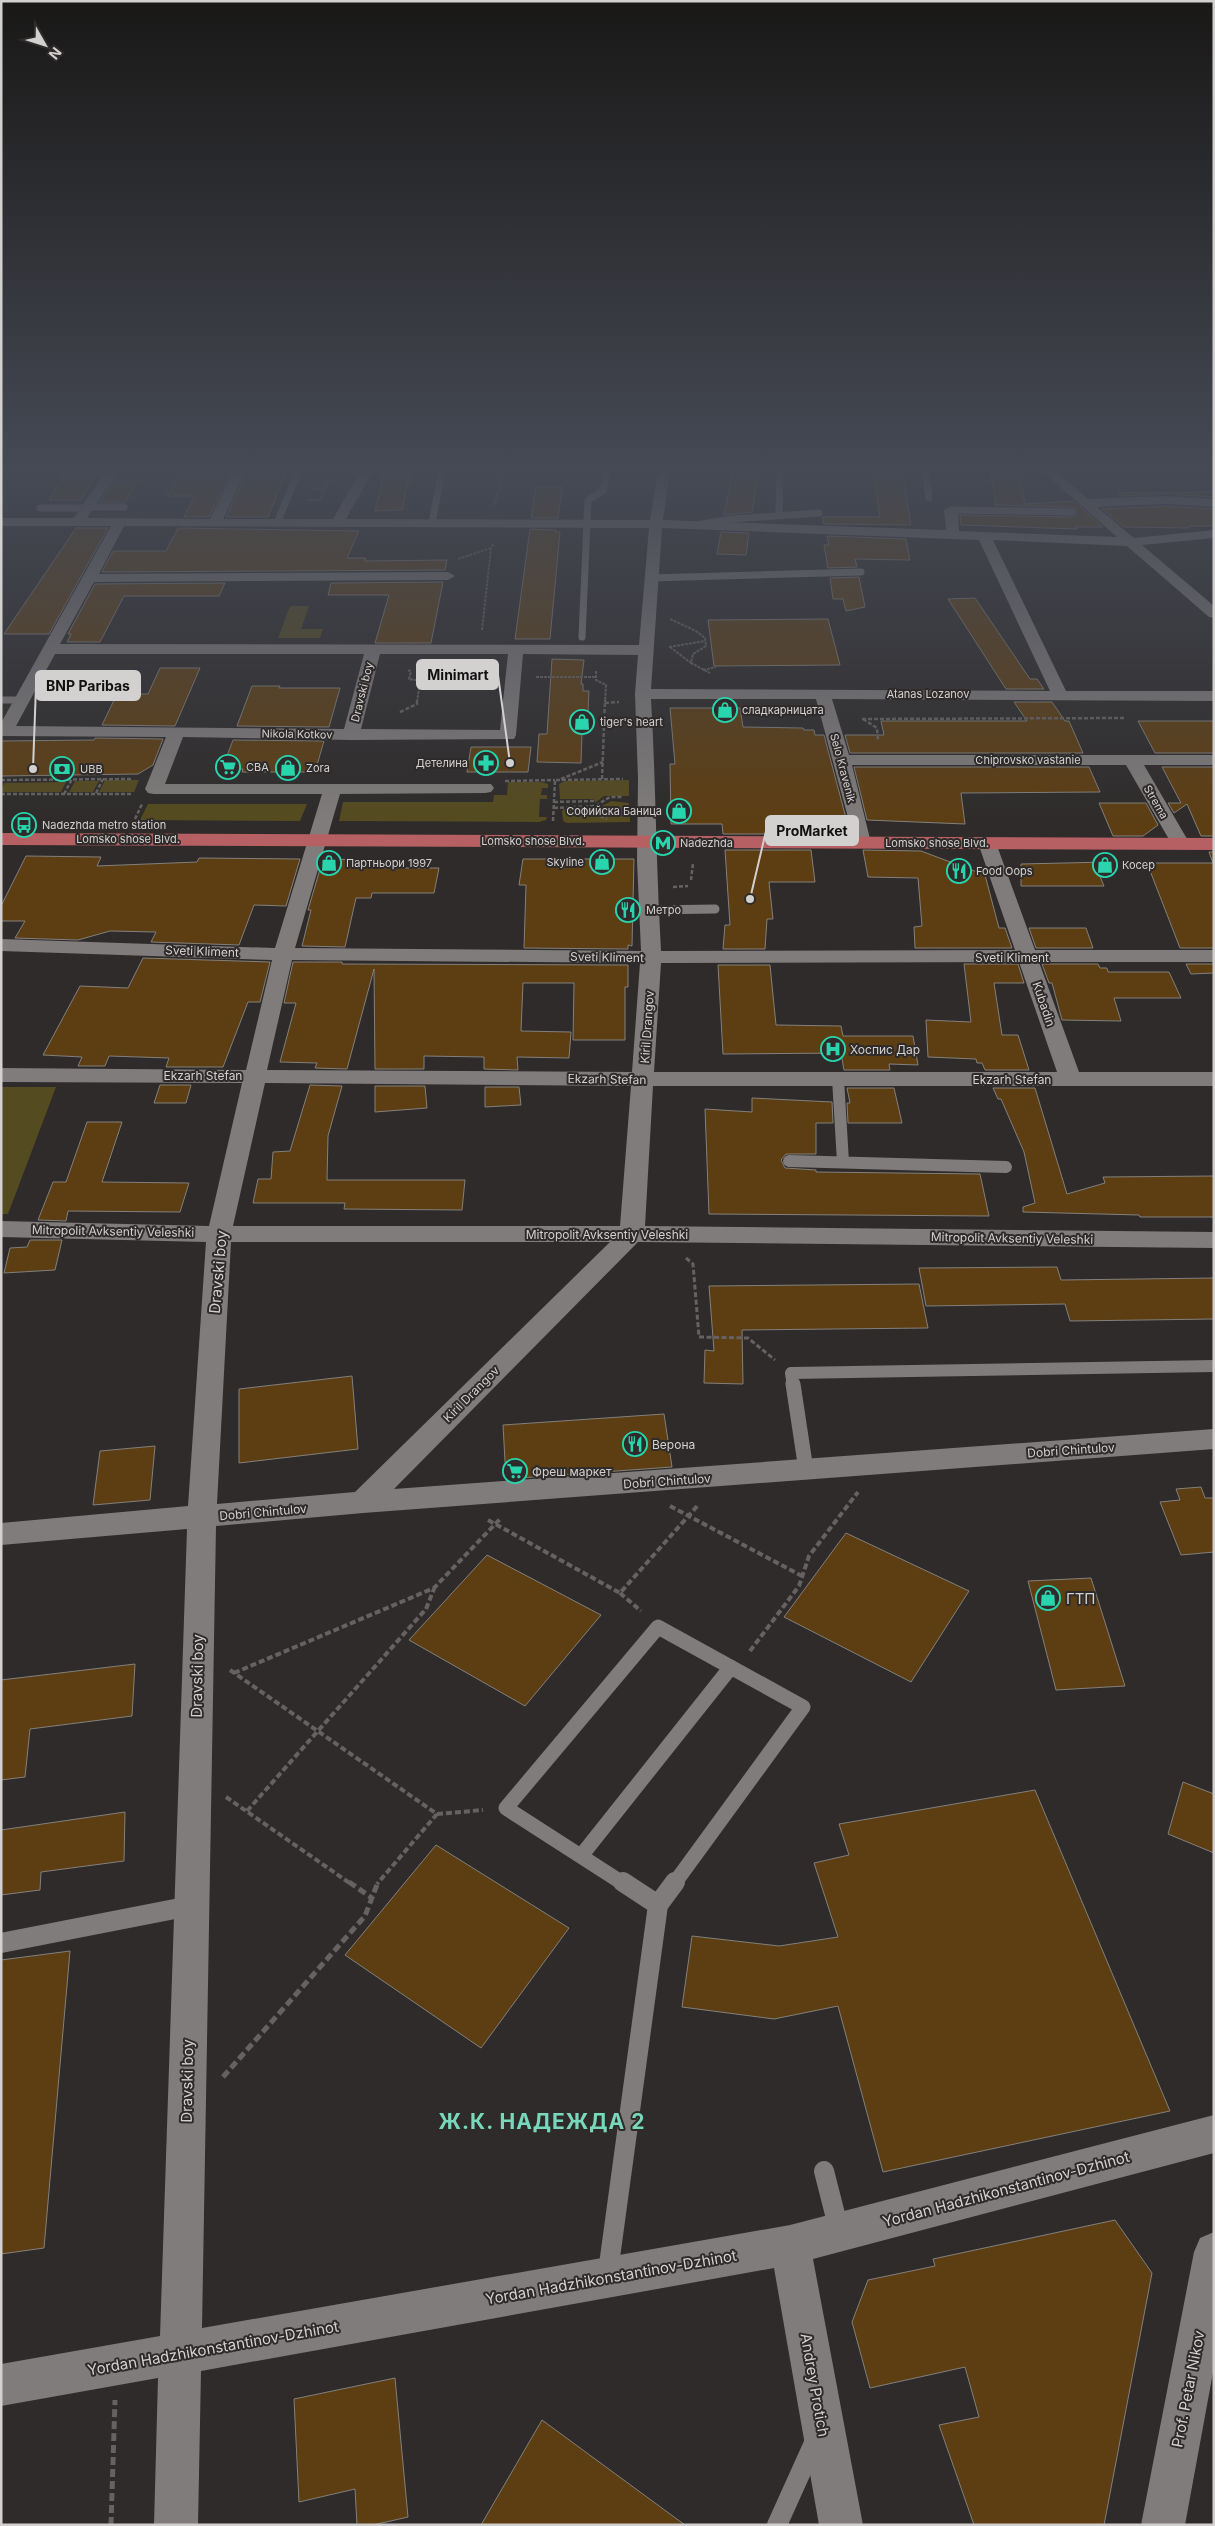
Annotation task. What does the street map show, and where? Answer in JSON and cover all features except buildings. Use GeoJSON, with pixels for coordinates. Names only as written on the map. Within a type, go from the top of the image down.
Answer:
{"type":"FeatureCollection","features":[{"type":"Feature","properties":{"kind":"main road","name":"Lomsko shose Blvd."},"geometry":{"type":"LineString","coordinates":[[1,839],[1214,844]]}},
{"type":"Feature","properties":{"kind":"street"},"geometry":{"type":"LineString","coordinates":[[3,731],[51,649],[84,588]]}},
{"type":"Feature","properties":{"kind":"street","name":"Kiril Drangov"},"geometry":{"type":"LineString","coordinates":[[363,1502],[644,1234],[643,1079],[651,957],[646,842],[647,798],[643,694],[651,588]]}},
{"type":"Feature","properties":{"kind":"street"},"geometry":{"type":"LineString","coordinates":[[1009,588],[1060,694]]}},
{"type":"Feature","properties":{"kind":"street"},"geometry":{"type":"LineString","coordinates":[[1184,588],[1214,614]]}},
{"type":"Feature","properties":{"kind":"street"},"geometry":{"type":"LineString","coordinates":[[51,649],[645,650]]}},
{"type":"Feature","properties":{"kind":"street","name":"Nikola Kotkov"},"geometry":{"type":"LineString","coordinates":[[3,731],[508,735],[516,649]]}},
{"type":"Feature","properties":{"kind":"street","name":"Dravski boy"},"geometry":{"type":"LineString","coordinates":[[351,735],[373,650]]}},
{"type":"Feature","properties":{"kind":"street","name":"Atanas Lozanov"},"geometry":{"type":"LineString","coordinates":[[643,694],[1214,696]]}},
{"type":"Feature","properties":{"kind":"street","name":"Selo Kravenik"},"geometry":{"type":"LineString","coordinates":[[822,694],[842,760],[862,843]]}},
{"type":"Feature","properties":{"kind":"street"},"geometry":{"type":"LineString","coordinates":[[176,733],[154,789],[332,790],[485,788]]}},
{"type":"Feature","properties":{"kind":"street","name":"Chiprovsko vastanie"},"geometry":{"type":"LineString","coordinates":[[842,760],[1214,760]]}},
{"type":"Feature","properties":{"kind":"street","name":"Strema"},"geometry":{"type":"LineString","coordinates":[[1132,760],[1181,844]]}},
{"type":"Feature","properties":{"kind":"street","name":"Dravski boy"},"geometry":{"type":"LineString","coordinates":[[177,2524],[179,2354],[202,1517],[219,1234],[283,954],[319,840],[332,790]]}},
{"type":"Feature","properties":{"kind":"street","name":"Kubadin"},"geometry":{"type":"LineString","coordinates":[[987,843],[1070,1079]]}},
{"type":"Feature","properties":{"kind":"street","name":"Sveti Kliment"},"geometry":{"type":"LineString","coordinates":[[1,945],[283,954],[651,957],[1214,956]]}},
{"type":"Feature","properties":{"kind":"street","name":"Ekzarh Stefan"},"geometry":{"type":"LineString","coordinates":[[1,1075],[256,1075],[643,1079],[1214,1079]]}},
{"type":"Feature","properties":{"kind":"street","name":"Mitropolit Avksentiy Veleshki"},"geometry":{"type":"LineString","coordinates":[[1,1228],[219,1234],[644,1234],[1214,1240]]}},
{"type":"Feature","properties":{"kind":"street","name":"Dobri Chintulov"},"geometry":{"type":"LineString","coordinates":[[1,1534],[363,1502],[628,1484],[1214,1439]]}},
{"type":"Feature","properties":{"kind":"street","name":"Yordan Hadzhikonstantinov-Dzhinot"},"geometry":{"type":"LineString","coordinates":[[1,2385],[790,2246],[1214,2134]]}},
{"type":"Feature","properties":{"kind":"street","name":"Andrey Protich"},"geometry":{"type":"LineString","coordinates":[[790,2246],[841,2525]]}},
{"type":"Feature","properties":{"kind":"street","name":"Prof. Petar Nikov"},"geometry":{"type":"LineString","coordinates":[[1163,2525],[1214,2252]]}},
{"type":"Feature","properties":{"kind":"lane"},"geometry":{"type":"LineString","coordinates":[[582,637],[584,588]]}},
{"type":"Feature","properties":{"kind":"lane"},"geometry":{"type":"LineString","coordinates":[[1,700],[22,700]]}},
{"type":"Feature","properties":{"kind":"lane"},"geometry":{"type":"LineString","coordinates":[[649,910],[715,909]]}},
{"type":"Feature","properties":{"kind":"lane"},"geometry":{"type":"LineString","coordinates":[[838,1079],[844,1162]]}},
{"type":"Feature","properties":{"kind":"lane"},"geometry":{"type":"LineString","coordinates":[[789,1161],[1006,1167]]}},
{"type":"Feature","properties":{"kind":"lane"},"geometry":{"type":"LineString","coordinates":[[806,1470],[791,1374],[1214,1366]]}},
{"type":"Feature","properties":{"kind":"lane"},"geometry":{"type":"LineString","coordinates":[[607,2278],[658,1905],[804,1707],[658,1627],[506,1808],[658,1905]]}},
{"type":"Feature","properties":{"kind":"lane"},"geometry":{"type":"LineString","coordinates":[[581,1856],[733,1669]]}},
{"type":"Feature","properties":{"kind":"lane"},"geometry":{"type":"LineString","coordinates":[[1,1942],[191,1906]]}},
{"type":"Feature","properties":{"kind":"lane"},"geometry":{"type":"LineString","coordinates":[[824,2171],[840,2233]]}},
{"type":"Feature","properties":{"kind":"lane"},"geometry":{"type":"LineString","coordinates":[[777,2525],[822,2425]]}},
{"type":"Feature","properties":{"kind":"path"},"geometry":{"type":"LineString","coordinates":[[480,649],[487,588]]}},
{"type":"Feature","properties":{"kind":"path"},"geometry":{"type":"LineString","coordinates":[[648,612],[684,625],[696,631],[706,641]]}},
{"type":"Feature","properties":{"kind":"path"},"geometry":{"type":"LineString","coordinates":[[645,650],[706,641]]}},
{"type":"Feature","properties":{"kind":"path"},"geometry":{"type":"LineString","coordinates":[[691,663],[693,654],[706,646],[706,641]]}},
{"type":"Feature","properties":{"kind":"path"},"geometry":{"type":"LineString","coordinates":[[669,647],[698,668],[716,675]]}},
{"type":"Feature","properties":{"kind":"path"},"geometry":{"type":"LineString","coordinates":[[351,735],[417,704],[419,690],[516,649]]}},
{"type":"Feature","properties":{"kind":"path"},"geometry":{"type":"LineString","coordinates":[[597,650],[596,680],[606,685],[602,779]]}},
{"type":"Feature","properties":{"kind":"path"},"geometry":{"type":"LineString","coordinates":[[513,677],[596,677]]}},
{"type":"Feature","properties":{"kind":"path"},"geometry":{"type":"LineString","coordinates":[[881,761],[877,728],[862,719],[1132,718]]}},
{"type":"Feature","properties":{"kind":"path"},"geometry":{"type":"LineString","coordinates":[[559,780],[603,762]]}},
{"type":"Feature","properties":{"kind":"path"},"geometry":{"type":"LineString","coordinates":[[64,794],[72,779]]}},
{"type":"Feature","properties":{"kind":"path"},"geometry":{"type":"LineString","coordinates":[[96,793],[103,779]]}},
{"type":"Feature","properties":{"kind":"path"},"geometry":{"type":"LineString","coordinates":[[1,780],[158,779]]}},
{"type":"Feature","properties":{"kind":"path"},"geometry":{"type":"LineString","coordinates":[[485,788],[494,781],[646,779]]}},
{"type":"Feature","properties":{"kind":"path"},"geometry":{"type":"LineString","coordinates":[[553,826],[555,780]]}},
{"type":"Feature","properties":{"kind":"path"},"geometry":{"type":"LineString","coordinates":[[1,794],[140,794]]}},
{"type":"Feature","properties":{"kind":"path"},"geometry":{"type":"LineString","coordinates":[[554,808],[595,806],[610,797],[647,798]]}},
{"type":"Feature","properties":{"kind":"path"},"geometry":{"type":"LineString","coordinates":[[134,822],[144,800]]}},
{"type":"Feature","properties":{"kind":"path"},"geometry":{"type":"LineString","coordinates":[[554,802],[594,801]]}},
{"type":"Feature","properties":{"kind":"path"},"geometry":{"type":"LineString","coordinates":[[577,807],[610,820]]}},
{"type":"Feature","properties":{"kind":"path"},"geometry":{"type":"LineString","coordinates":[[691,880],[693,862]]}},
{"type":"Feature","properties":{"kind":"path"},"geometry":{"type":"LineString","coordinates":[[644,1234],[693,1264],[699,1337],[748,1338],[791,1374]]}},
{"type":"Feature","properties":{"kind":"path"},"geometry":{"type":"LineString","coordinates":[[733,1669],[799,1586],[809,1556],[878,1465]]}},
{"type":"Feature","properties":{"kind":"path"},"geometry":{"type":"LineString","coordinates":[[446,1496],[620,1594],[723,1476]]}},
{"type":"Feature","properties":{"kind":"path"},"geometry":{"type":"LineString","coordinates":[[628,1484],[802,1576]]}},
{"type":"Feature","properties":{"kind":"path"},"geometry":{"type":"LineString","coordinates":[[197,1688],[434,1588],[527,1490]]}},
{"type":"Feature","properties":{"kind":"path"},"geometry":{"type":"LineString","coordinates":[[247,1811],[426,1609],[434,1588]]}},
{"type":"Feature","properties":{"kind":"path"},"geometry":{"type":"LineString","coordinates":[[198,1648],[437,1814],[506,1808]]}},
{"type":"Feature","properties":{"kind":"path"},"geometry":{"type":"LineString","coordinates":[[195,1775],[372,1898]]}},
{"type":"Feature","properties":{"kind":"path"},"geometry":{"type":"LineString","coordinates":[[186,2118],[365,1916],[379,1879],[437,1814]]}},
{"type":"Feature","properties":{"kind":"path"},"geometry":{"type":"LineString","coordinates":[[111,2525],[116,2365]]}},
{"type":"Feature","properties":{"kind":"shaded area"},"geometry":{"type":"Polygon","coordinates":[[[290,606],[309,606],[301,629],[323,629],[320,638],[278,638],[290,606]]]}},
{"type":"Feature","properties":{"kind":"shaded area"},"geometry":{"type":"Polygon","coordinates":[[[105,780],[139,780],[134,792],[99,792],[105,780]]]}},
{"type":"Feature","properties":{"kind":"shaded area"},"geometry":{"type":"Polygon","coordinates":[[[629,780],[629,796],[604,796],[595,803],[594,799],[560,799],[559,784],[565,781],[629,780]]]}},
{"type":"Feature","properties":{"kind":"shaded area"},"geometry":{"type":"Polygon","coordinates":[[[75,781],[99,781],[93,792],[69,792],[75,781]]]}},
{"type":"Feature","properties":{"kind":"shaded area"},"geometry":{"type":"Polygon","coordinates":[[[66,782],[61,792],[1,792],[4,783],[66,782]]]}},
{"type":"Feature","properties":{"kind":"shaded area"},"geometry":{"type":"Polygon","coordinates":[[[508,782],[541,782],[548,784],[548,788],[542,788],[541,795],[547,795],[547,799],[540,799],[539,817],[547,817],[546,820],[539,822],[339,821],[343,802],[493,802],[494,795],[507,795],[508,782]]]}},
{"type":"Feature","properties":{"kind":"shaded area"},"geometry":{"type":"Polygon","coordinates":[[[612,801],[629,803],[630,822],[567,823],[563,821],[562,811],[564,809],[595,809],[612,801]]]}},
{"type":"Feature","properties":{"kind":"shaded area"},"geometry":{"type":"Polygon","coordinates":[[[148,804],[307,804],[300,821],[140,820],[148,804]]]}},
{"type":"Feature","properties":{"kind":"shaded area"},"geometry":{"type":"Polygon","coordinates":[[[1,1087],[56,1087],[8,1214],[1,1214],[1,1087]]]}},
{"type":"Feature","properties":{"kind":"place","name":"сладкарницата"},"geometry":{"type":"Point","coordinates":[725,710]}},
{"type":"Feature","properties":{"kind":"place","name":"tiger's heart"},"geometry":{"type":"Point","coordinates":[582,722]}},
{"type":"Feature","properties":{"kind":"place","name":"Детелина"},"geometry":{"type":"Point","coordinates":[486,763]}},
{"type":"Feature","properties":{"kind":"place","name":"Minimart"},"geometry":{"type":"Point","coordinates":[510,763]}},
{"type":"Feature","properties":{"kind":"place","name":"CBA"},"geometry":{"type":"Point","coordinates":[228,767]}},
{"type":"Feature","properties":{"kind":"place","name":"Zora"},"geometry":{"type":"Point","coordinates":[288,768]}},
{"type":"Feature","properties":{"kind":"place","name":"BNP Paribas"},"geometry":{"type":"Point","coordinates":[33,769]}},
{"type":"Feature","properties":{"kind":"place","name":"UBB"},"geometry":{"type":"Point","coordinates":[62,769]}},
{"type":"Feature","properties":{"kind":"place","name":"Софийска Баница"},"geometry":{"type":"Point","coordinates":[679,811]}},
{"type":"Feature","properties":{"kind":"place","name":"Nadezhda metro station"},"geometry":{"type":"Point","coordinates":[24,825]}},
{"type":"Feature","properties":{"kind":"place","name":"Nadezhda"},"geometry":{"type":"Point","coordinates":[663,843]}},
{"type":"Feature","properties":{"kind":"place","name":"Skyline"},"geometry":{"type":"Point","coordinates":[602,862]}},
{"type":"Feature","properties":{"kind":"place","name":"Партньори 1997"},"geometry":{"type":"Point","coordinates":[329,863]}},
{"type":"Feature","properties":{"kind":"place","name":"Косер"},"geometry":{"type":"Point","coordinates":[1105,865]}},
{"type":"Feature","properties":{"kind":"place","name":"Food Oops"},"geometry":{"type":"Point","coordinates":[959,871]}},
{"type":"Feature","properties":{"kind":"place","name":"ProMarket"},"geometry":{"type":"Point","coordinates":[750,899]}},
{"type":"Feature","properties":{"kind":"place","name":"Метро"},"geometry":{"type":"Point","coordinates":[628,910]}},
{"type":"Feature","properties":{"kind":"place","name":"Хоспис Дар"},"geometry":{"type":"Point","coordinates":[833,1049]}},
{"type":"Feature","properties":{"kind":"place","name":"Верона"},"geometry":{"type":"Point","coordinates":[635,1444]}},
{"type":"Feature","properties":{"kind":"place","name":"Фреш маркет"},"geometry":{"type":"Point","coordinates":[515,1471]}},
{"type":"Feature","properties":{"kind":"place","name":"ГТП"},"geometry":{"type":"Point","coordinates":[1048,1598]}},
{"type":"Feature","properties":{"kind":"district","name":"Ж.К. НАДЕЖДА 2"},"geometry":{"type":"Point","coordinates":[542,2121]}}]}
